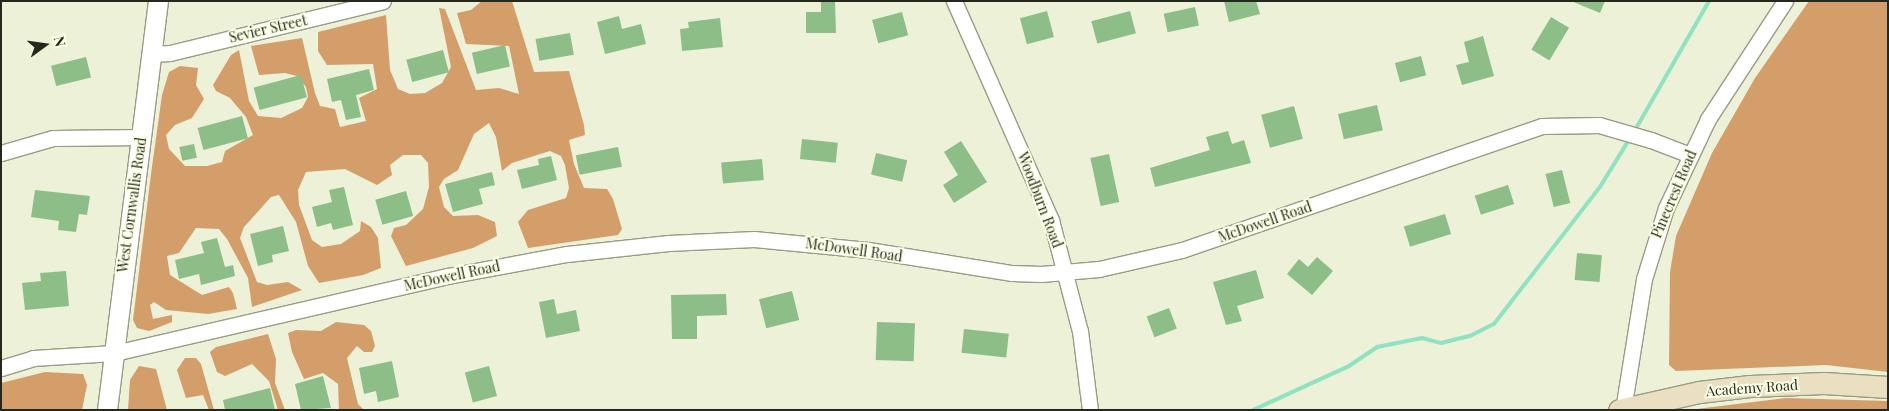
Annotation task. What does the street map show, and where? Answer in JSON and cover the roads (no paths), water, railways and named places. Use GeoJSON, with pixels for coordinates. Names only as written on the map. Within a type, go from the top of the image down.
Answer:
{"type":"FeatureCollection","features":[{"type":"Feature","properties":{"kind":"main road","name":"Academy Road"},"geometry":{"type":"LineString","coordinates":[[1622,409],[1699,392],[1750,386],[1824,384],[1888,387]]}},
{"type":"Feature","properties":{"kind":"street","name":"West Cornwallis Road"},"geometry":{"type":"LineString","coordinates":[[107,410],[158,1]]}},
{"type":"Feature","properties":{"kind":"street","name":"Sevier Street"},"geometry":{"type":"LineString","coordinates":[[152,54],[170,52],[382,1]]}},
{"type":"Feature","properties":{"kind":"street","name":"Woodburn Road"},"geometry":{"type":"LineString","coordinates":[[954,1],[1034,175],[1052,220],[1066,273],[1085,364],[1090,410]]}},
{"type":"Feature","properties":{"kind":"street","name":"Pinecrest Road"},"geometry":{"type":"LineString","coordinates":[[1622,409],[1634,328],[1647,268],[1666,208],[1690,155],[1732,78],[1785,1]]}},
{"type":"Feature","properties":{"kind":"street","name":"McDowell Road"},"geometry":{"type":"LineString","coordinates":[[1,368],[33,358],[114,353],[448,276],[567,254],[668,243],[754,239],[868,250],[1012,273],[1066,273],[1099,269],[1182,250],[1542,126],[1599,125],[1651,140],[1690,155]]}},
{"type":"Feature","properties":{"kind":"street"},"geometry":{"type":"LineString","coordinates":[[1,153],[53,138],[141,137]]}},
{"type":"Feature","properties":{"kind":"waterway"},"geometry":{"type":"LineString","coordinates":[[1634,132],[1709,1]]}},
{"type":"Feature","properties":{"kind":"waterway"},"geometry":{"type":"LineString","coordinates":[[1253,410],[1349,366],[1377,347],[1422,338],[1441,343],[1470,336],[1494,324],[1600,187],[1630,138]]}}]}
